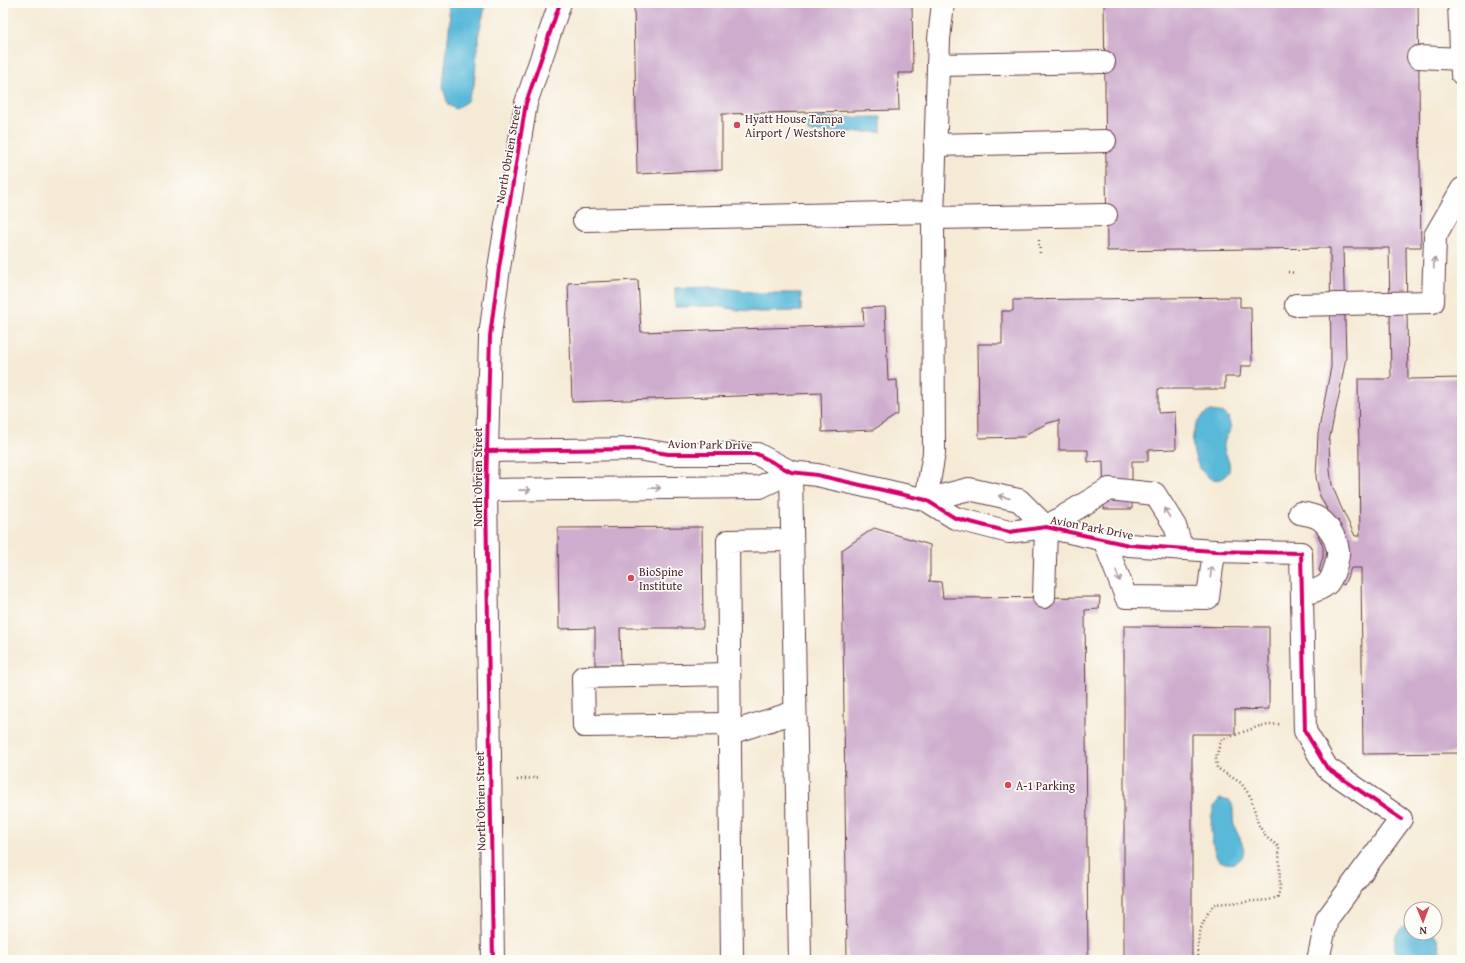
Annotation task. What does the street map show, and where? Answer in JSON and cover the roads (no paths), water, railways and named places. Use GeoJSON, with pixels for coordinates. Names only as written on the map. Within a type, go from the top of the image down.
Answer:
{"type":"FeatureCollection","features":[{"type":"Feature","properties":{"kind":"street","name":"North Obrien Street"},"geometry":{"type":"LineString","coordinates":[[493,960],[486,490],[490,336],[499,268],[526,103],[560,3]]}},
{"type":"Feature","properties":{"kind":"street"},"geometry":{"type":"LineString","coordinates":[[926,500],[934,452],[935,145],[939,39],[943,3]]}},
{"type":"Feature","properties":{"kind":"street"},"geometry":{"type":"LineString","coordinates":[[1418,57],[1462,66],[1459,3]]}},
{"type":"Feature","properties":{"kind":"street"},"geometry":{"type":"LineString","coordinates":[[938,65],[1104,62]]}},
{"type":"Feature","properties":{"kind":"street"},"geometry":{"type":"LineString","coordinates":[[935,145],[1105,141]]}},
{"type":"Feature","properties":{"kind":"street"},"geometry":{"type":"LineString","coordinates":[[1296,306],[1433,302],[1435,236],[1462,188]]}},
{"type":"Feature","properties":{"kind":"street"},"geometry":{"type":"LineString","coordinates":[[584,220],[934,215],[1106,215]]}},
{"type":"Feature","properties":{"kind":"street","name":"Avion Park Drive"},"geometry":{"type":"LineString","coordinates":[[486,451],[637,449],[668,454],[757,454],[791,472],[817,475],[926,500],[954,518],[1009,532],[1046,527],[1129,545],[1214,551],[1301,553],[1306,731],[1327,768],[1401,820],[1327,918],[1322,958]]}},
{"type":"Feature","properties":{"kind":"street"},"geometry":{"type":"LineString","coordinates":[[486,490],[760,487],[791,472],[800,960]]}},
{"type":"Feature","properties":{"kind":"street","name":"Avion Park Drive"},"geometry":{"type":"LineString","coordinates":[[926,500],[969,489],[1019,500],[1046,527]]}},
{"type":"Feature","properties":{"kind":"street"},"geometry":{"type":"LineString","coordinates":[[1044,597],[1046,527],[1109,489],[1155,494],[1175,526],[1182,549]]}},
{"type":"Feature","properties":{"kind":"street"},"geometry":{"type":"LineString","coordinates":[[1300,513],[1315,516],[1322,521],[1331,532],[1338,551],[1336,567],[1328,582],[1318,590],[1302,594]]}},
{"type":"Feature","properties":{"kind":"street"},"geometry":{"type":"LineString","coordinates":[[732,960],[728,541],[792,540]]}},
{"type":"Feature","properties":{"kind":"street"},"geometry":{"type":"LineString","coordinates":[[1104,540],[1126,597],[1208,598],[1214,551]]}},
{"type":"Feature","properties":{"kind":"street"},"geometry":{"type":"LineString","coordinates":[[729,674],[583,677],[584,726],[730,729],[795,712]]}},
{"type":"Feature","properties":{"kind":"water"},"geometry":{"type":"Polygon","coordinates":[[[448,3],[486,3],[479,32],[474,85],[467,101],[456,109],[448,105],[443,87],[450,20],[448,3]]]}},
{"type":"Feature","properties":{"kind":"water"},"geometry":{"type":"Polygon","coordinates":[[[881,117],[881,132],[808,132],[808,118],[881,117]]]}},
{"type":"Feature","properties":{"kind":"water"},"geometry":{"type":"Polygon","coordinates":[[[716,287],[759,293],[801,293],[801,311],[760,312],[716,306],[675,307],[675,288],[716,287]]]}},
{"type":"Feature","properties":{"kind":"water"},"geometry":{"type":"Polygon","coordinates":[[[1211,411],[1224,413],[1228,417],[1231,429],[1224,443],[1224,450],[1229,465],[1228,472],[1226,475],[1217,480],[1208,477],[1201,469],[1195,458],[1193,444],[1194,431],[1200,419],[1211,411]]]}},
{"type":"Feature","properties":{"kind":"water"},"geometry":{"type":"Polygon","coordinates":[[[1220,799],[1230,801],[1232,803],[1234,825],[1244,850],[1241,859],[1232,863],[1225,863],[1218,860],[1213,846],[1211,819],[1216,804],[1220,799]]]}},
{"type":"Feature","properties":{"kind":"water"},"geometry":{"type":"Polygon","coordinates":[[[1403,927],[1403,941],[1438,941],[1440,960],[1409,960],[1396,952],[1395,938],[1403,927]]]}},
{"type":"Feature","properties":{"kind":"place","name":"Hyatt House Tampa Airport / Westshore"},"geometry":{"type":"Point","coordinates":[737,125]}},
{"type":"Feature","properties":{"kind":"place","name":"BioSpine Institute"},"geometry":{"type":"Point","coordinates":[631,578]}},
{"type":"Feature","properties":{"kind":"place","name":"A-1 Parking"},"geometry":{"type":"Point","coordinates":[1008,785]}}]}
